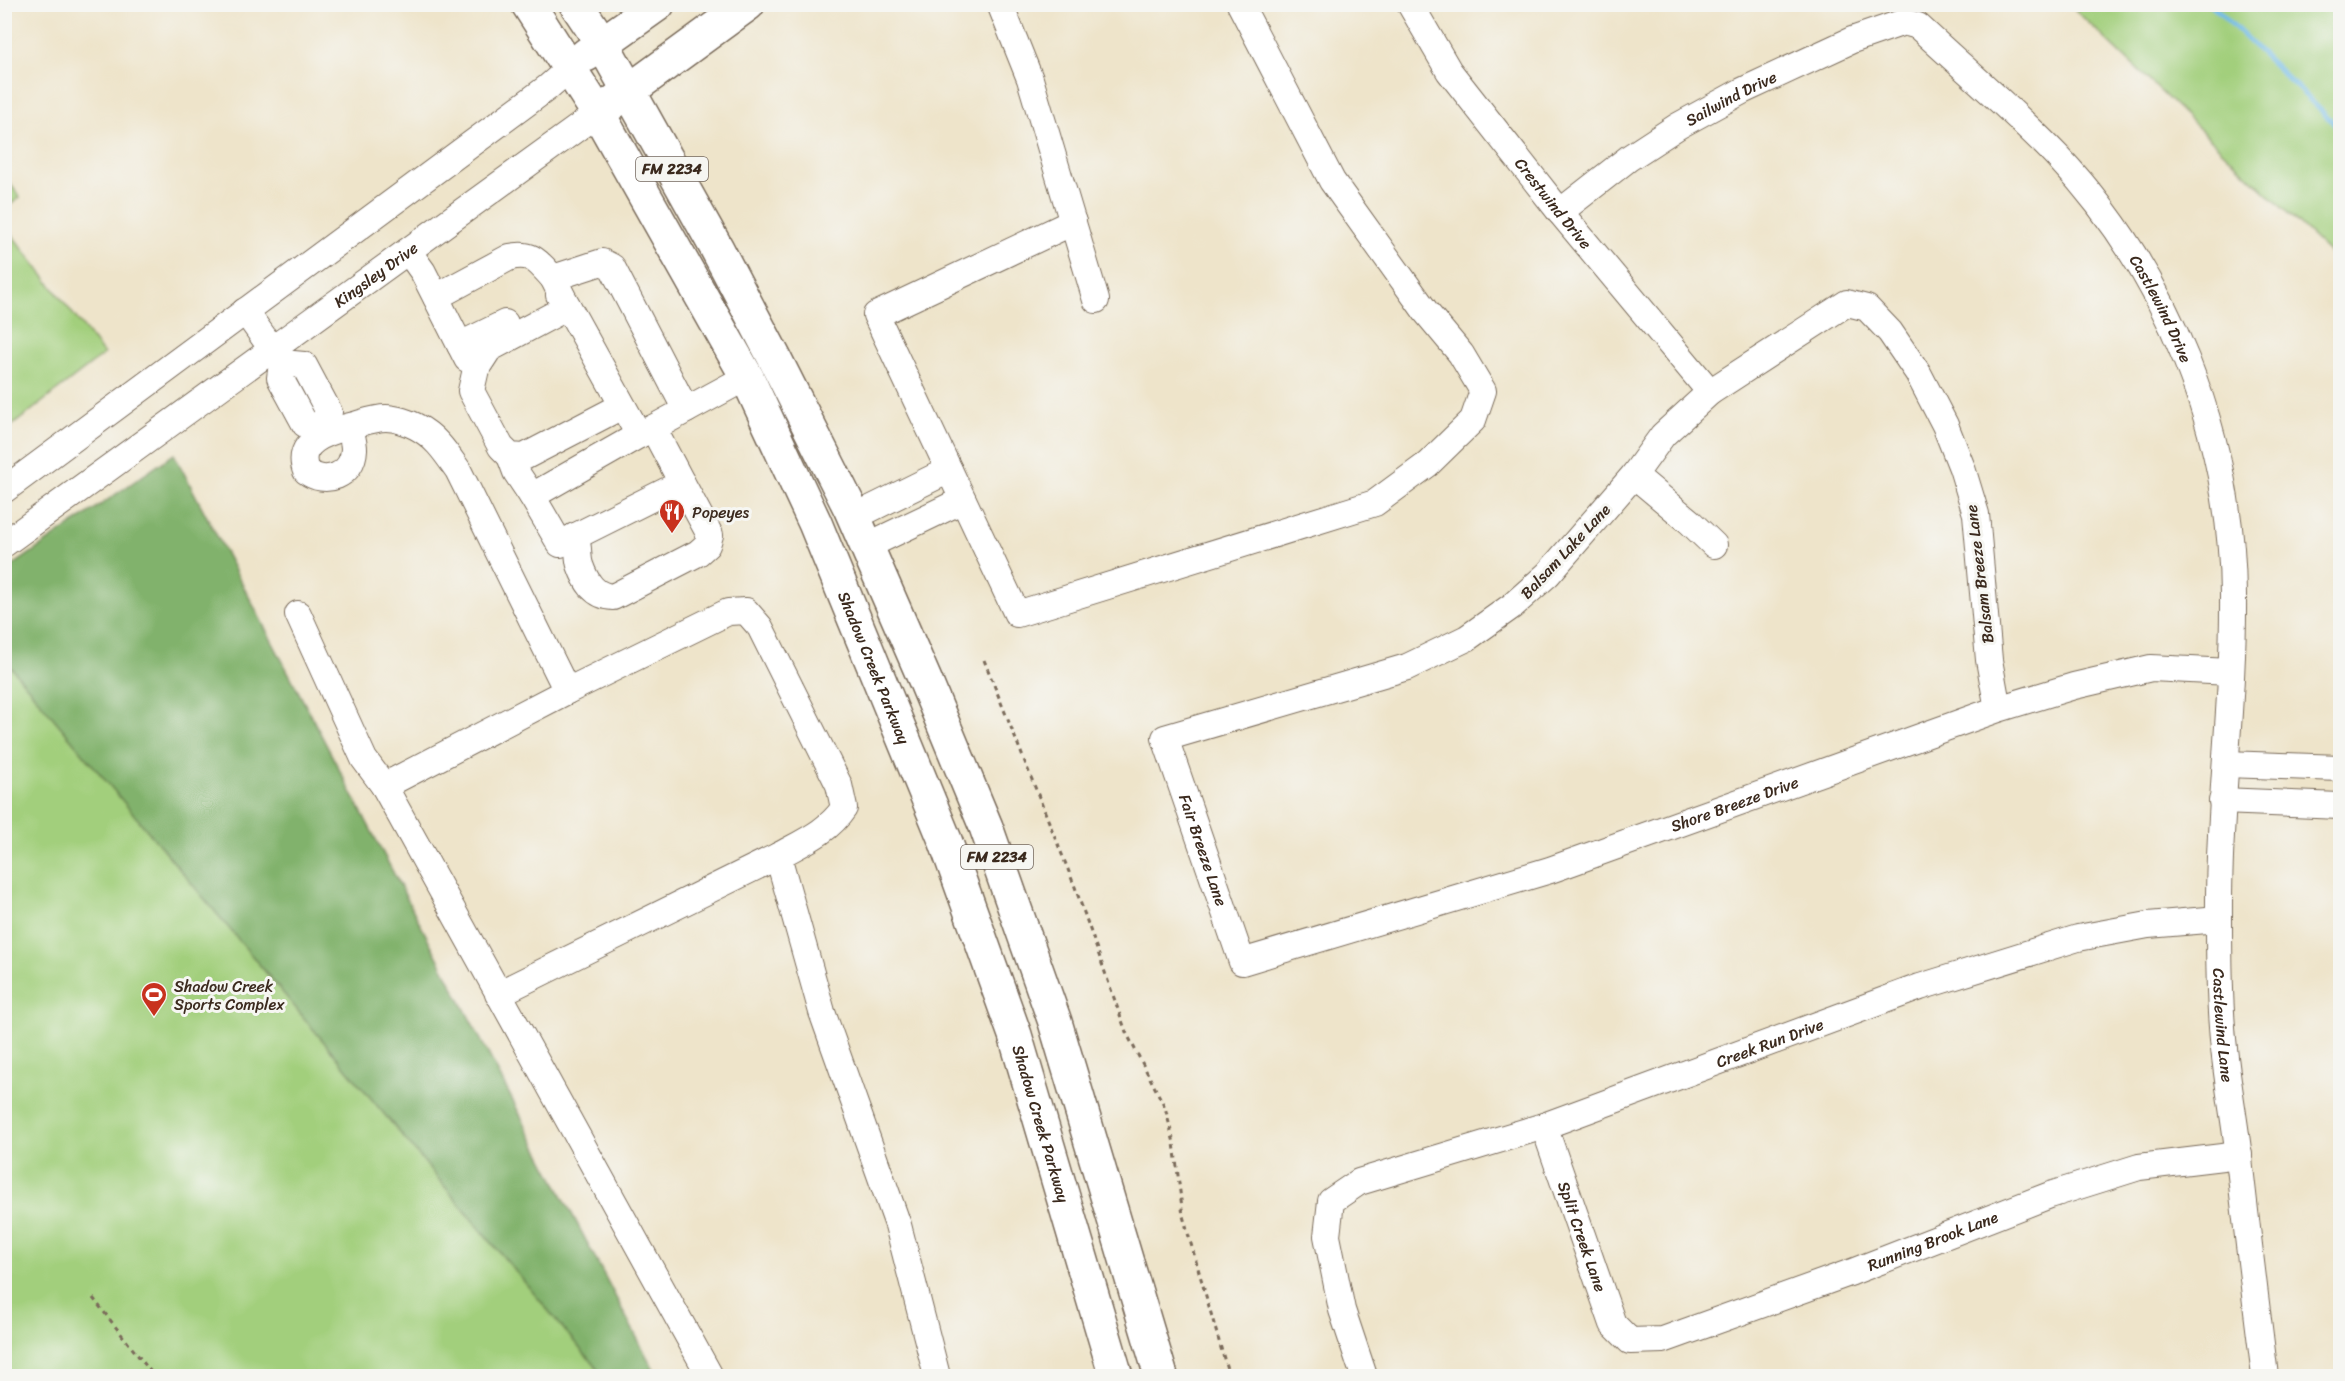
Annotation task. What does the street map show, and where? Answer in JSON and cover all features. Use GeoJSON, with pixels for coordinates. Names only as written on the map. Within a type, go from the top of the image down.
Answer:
{"type":"FeatureCollection","features":[{"type":"Feature","properties":{"kind":"main road","name":"Shadow Creek Parkway"},"geometry":{"type":"LineString","coordinates":[[528,4],[598,113],[747,377],[815,523],[945,840],[1015,1035],[1116,1377]]}},
{"type":"Feature","properties":{"kind":"main road","name":"FM 2234"},"geometry":{"type":"LineString","coordinates":[[576,4],[602,43],[629,91],[775,359],[860,532],[986,827],[1055,1022],[1161,1377]]}},
{"type":"Feature","properties":{"kind":"main road"},"geometry":{"type":"LineString","coordinates":[[570,68],[658,4]]}},
{"type":"Feature","properties":{"kind":"main road","name":"Kingsley Drive"},"geometry":{"type":"LineString","coordinates":[[598,113],[748,4]]}},
{"type":"Feature","properties":{"kind":"street"},"geometry":{"type":"LineString","coordinates":[[1000,4],[1030,79],[1096,300]]}},
{"type":"Feature","properties":{"kind":"street"},"geometry":{"type":"LineString","coordinates":[[1073,222],[876,315],[1017,614],[1375,503],[1428,464],[1473,420],[1483,391],[1461,354],[1426,312],[1332,181],[1240,4]]}},
{"type":"Feature","properties":{"kind":"street","name":"Crestwind Drive"},"geometry":{"type":"LineString","coordinates":[[1415,7],[1449,71],[1560,212],[1710,392]]}},
{"type":"Feature","properties":{"kind":"street","name":"Sailwind Drive"},"geometry":{"type":"LineString","coordinates":[[1560,212],[1639,152],[1678,126],[1742,91],[1852,40],[1904,22],[1918,26]]}},
{"type":"Feature","properties":{"kind":"street","name":"Castlewind Drive"},"geometry":{"type":"LineString","coordinates":[[1918,26],[2057,156],[2098,204],[2137,260],[2166,312],[2190,370],[2210,429],[2222,486],[2230,539],[2233,595],[2230,672]]}},
{"type":"Feature","properties":{"kind":"street"},"geometry":{"type":"LineString","coordinates":[[4,490],[547,88],[570,68]]}},
{"type":"Feature","properties":{"kind":"street","name":"Kingsley Drive"},"geometry":{"type":"LineString","coordinates":[[4,544],[278,357],[408,251],[598,113]]}},
{"type":"Feature","properties":{"kind":"street"},"geometry":{"type":"LineString","coordinates":[[408,251],[423,272],[474,375]]}},
{"type":"Feature","properties":{"kind":"street"},"geometry":{"type":"LineString","coordinates":[[436,297],[510,257],[521,255],[535,258],[561,293],[622,406],[646,431],[682,483],[710,535],[707,544],[698,553],[613,597],[602,597],[595,592],[579,563],[580,548],[575,536]]}},
{"type":"Feature","properties":{"kind":"street"},"geometry":{"type":"LineString","coordinates":[[682,483],[560,544],[516,472],[510,456],[501,447],[471,391],[474,375],[489,349],[602,262],[612,267],[686,410]]}},
{"type":"Feature","properties":{"kind":"street"},"geometry":{"type":"LineString","coordinates":[[460,345],[561,293]]}},
{"type":"Feature","properties":{"kind":"street","name":"Balsam Lake Lane"},"geometry":{"type":"LineString","coordinates":[[1165,738],[1407,667],[1467,638],[1512,606],[1548,574],[1634,475],[1663,435],[1710,392],[1847,303]]}},
{"type":"Feature","properties":{"kind":"street","name":"Balsam Breeze Lane"},"geometry":{"type":"LineString","coordinates":[[1847,303],[1867,308],[1890,332],[1923,383],[1945,425],[1962,468],[1976,514],[1989,660],[1998,709]]}},
{"type":"Feature","properties":{"kind":"street"},"geometry":{"type":"LineString","coordinates":[[245,311],[278,357],[303,365],[329,412],[321,430],[309,445],[303,458],[306,471],[314,478],[326,480],[337,476],[352,460],[354,449],[350,426]]}},
{"type":"Feature","properties":{"kind":"street"},"geometry":{"type":"LineString","coordinates":[[532,496],[747,377]]}},
{"type":"Feature","properties":{"kind":"street"},"geometry":{"type":"LineString","coordinates":[[510,456],[524,457],[622,406]]}},
{"type":"Feature","properties":{"kind":"street"},"geometry":{"type":"LineString","coordinates":[[321,430],[388,418],[416,426],[438,442],[458,470],[567,692]]}},
{"type":"Feature","properties":{"kind":"street"},"geometry":{"type":"LineString","coordinates":[[860,532],[949,471]]}},
{"type":"Feature","properties":{"kind":"street"},"geometry":{"type":"LineString","coordinates":[[1634,475],[1714,545]]}},
{"type":"Feature","properties":{"kind":"street"},"geometry":{"type":"LineString","coordinates":[[860,532],[963,500]]}},
{"type":"Feature","properties":{"kind":"street"},"geometry":{"type":"LineString","coordinates":[[384,786],[728,612],[746,611],[760,627],[839,785],[844,808],[835,822],[778,856],[498,994]]}},
{"type":"Feature","properties":{"kind":"street"},"geometry":{"type":"LineString","coordinates":[[298,614],[364,759],[384,786],[710,1377]]}},
{"type":"Feature","properties":{"kind":"street","name":"Shore Breeze Drive"},"geometry":{"type":"LineString","coordinates":[[1242,962],[1550,870],[1998,709],[2074,686],[2151,668],[2230,672]]}},
{"type":"Feature","properties":{"kind":"street","name":"Castlewind Lane"},"geometry":{"type":"LineString","coordinates":[[2230,672],[2226,764],[2218,844],[2222,1027],[2265,1377]]}},
{"type":"Feature","properties":{"kind":"street","name":"Fair Breeze Lane"},"geometry":{"type":"LineString","coordinates":[[1165,738],[1242,962]]}},
{"type":"Feature","properties":{"kind":"street"},"geometry":{"type":"LineString","coordinates":[[2226,764],[2340,768]]}},
{"type":"Feature","properties":{"kind":"street"},"geometry":{"type":"LineString","coordinates":[[2222,801],[2340,806]]}},
{"type":"Feature","properties":{"kind":"street"},"geometry":{"type":"LineString","coordinates":[[778,856],[822,1012],[898,1225],[937,1377]]}},
{"type":"Feature","properties":{"kind":"street","name":"Creek Run Drive"},"geometry":{"type":"LineString","coordinates":[[1364,1377],[1342,1310],[1327,1236],[1331,1201],[1359,1182],[1544,1126],[1920,987],[2078,938],[2148,925],[2219,920]]}},
{"type":"Feature","properties":{"kind":"street","name":"Split Creek Lane"},"geometry":{"type":"LineString","coordinates":[[1544,1126],[1612,1324],[1630,1341]]}},
{"type":"Feature","properties":{"kind":"street","name":"Running Brook Lane"},"geometry":{"type":"LineString","coordinates":[[1630,1341],[1663,1340],[1852,1272],[2050,1195],[2139,1167],[2239,1155]]}},
{"type":"Feature","properties":{"kind":"path"},"geometry":{"type":"LineString","coordinates":[[984,660],[1071,876],[1126,1032],[1165,1107],[1174,1143],[1183,1216],[1229,1377]]}},
{"type":"Feature","properties":{"kind":"path"},"geometry":{"type":"LineString","coordinates":[[93,1298],[154,1377]]}},
{"type":"Feature","properties":{"kind":"green space"},"geometry":{"type":"Polygon","coordinates":[[[2070,5],[2340,5],[2340,263],[2070,5]]]}},
{"type":"Feature","properties":{"kind":"green space"},"geometry":{"type":"Polygon","coordinates":[[[5,177],[20,197],[5,209],[5,177]]]}},
{"type":"Feature","properties":{"kind":"green space"},"geometry":{"type":"Polygon","coordinates":[[[9,231],[104,354],[5,431],[4,235],[9,231]]]}},
{"type":"Feature","properties":{"kind":"green space"},"geometry":{"type":"Polygon","coordinates":[[[174,454],[657,1376],[603,1376],[5,660],[5,571],[174,454]]]}},
{"type":"Feature","properties":{"kind":"green space","name":"Shadow Creek Sports Complex"},"geometry":{"type":"Polygon","coordinates":[[[5,660],[603,1376],[4,1376],[5,660]]]}},
{"type":"Feature","properties":{"kind":"waterway"},"geometry":{"type":"LineString","coordinates":[[2211,4],[2340,129]]}},
{"type":"Feature","properties":{"kind":"place","name":"Popeyes"},"geometry":{"type":"Point","coordinates":[672,535]}},
{"type":"Feature","properties":{"kind":"place","name":"Shadow Creek Sports Complex"},"geometry":{"type":"Point","coordinates":[154,1018]}}]}
